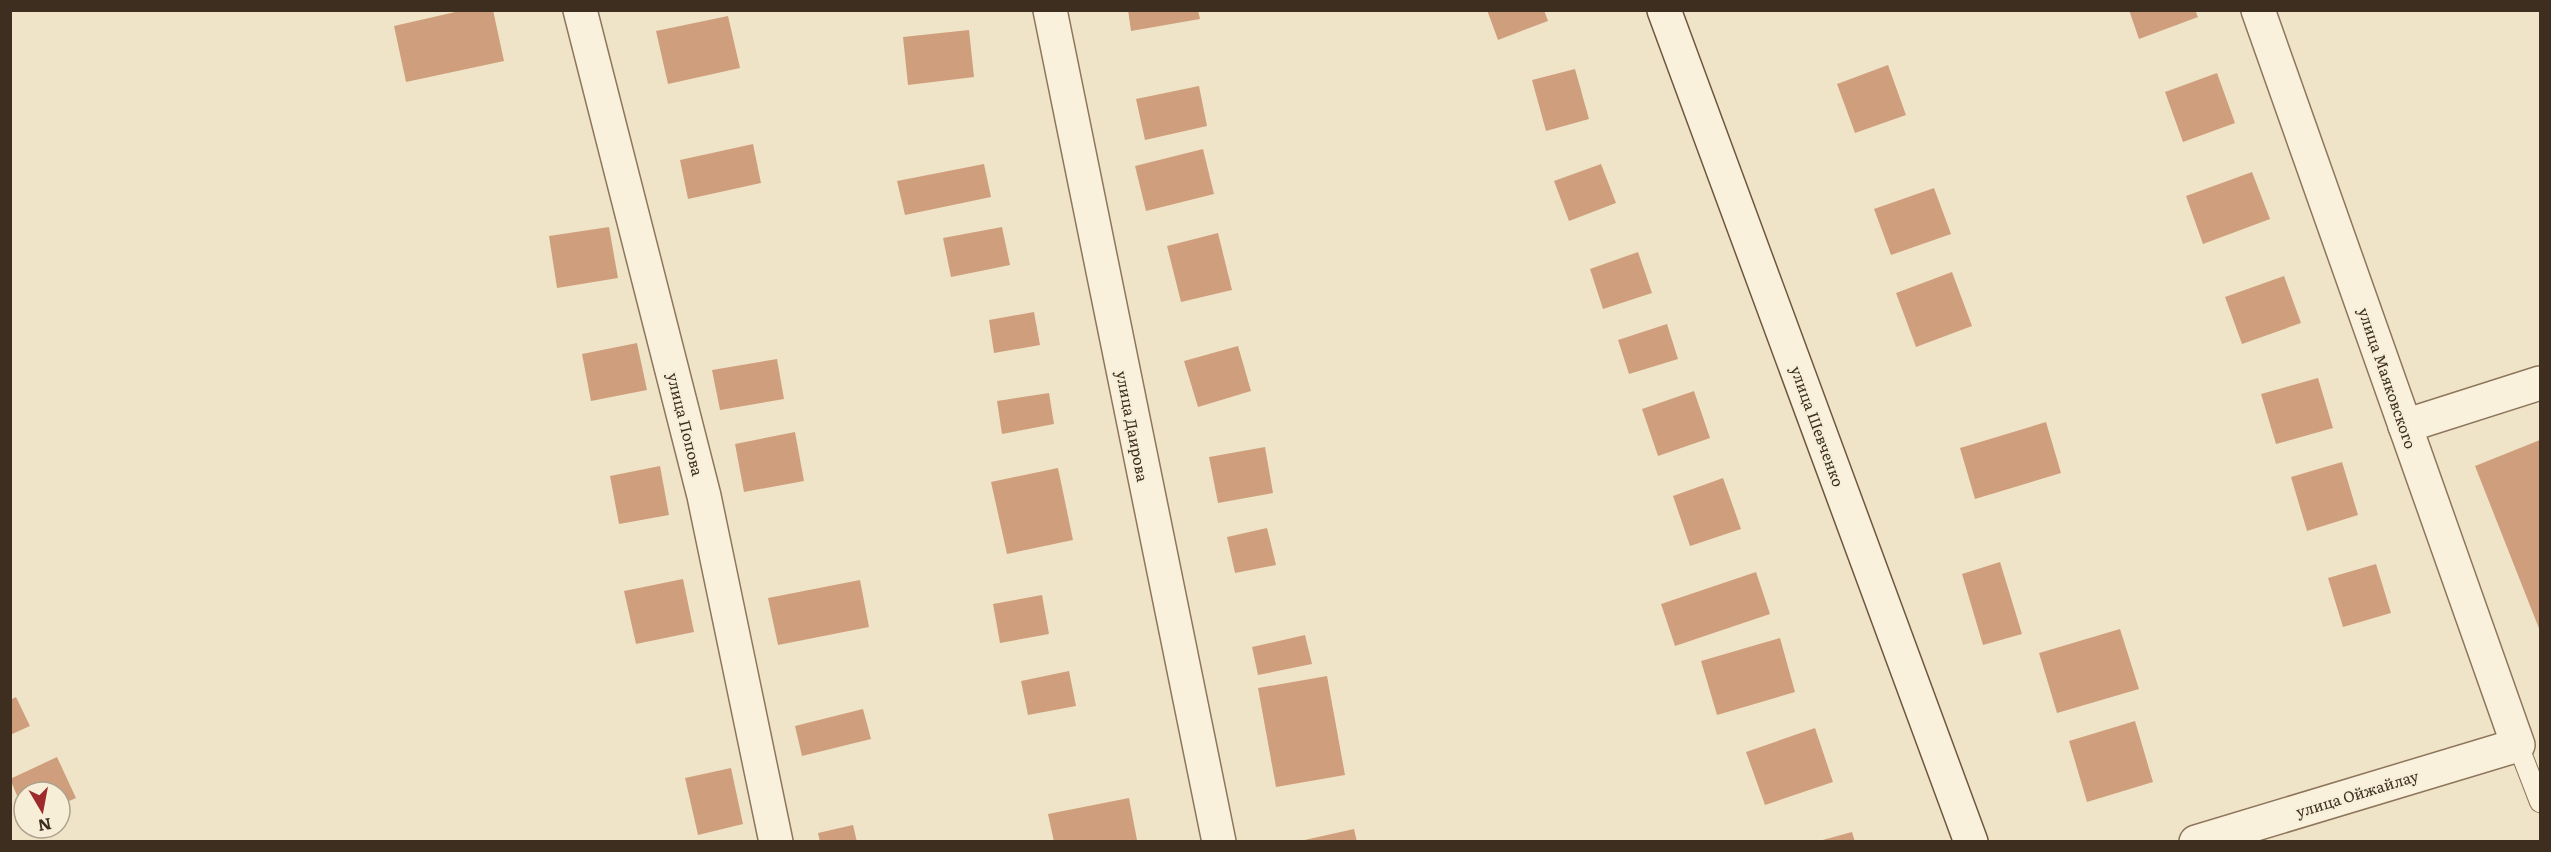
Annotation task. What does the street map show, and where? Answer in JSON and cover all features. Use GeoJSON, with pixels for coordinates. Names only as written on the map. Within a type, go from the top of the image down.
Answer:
{"type":"FeatureCollection","features":[{"type":"Feature","properties":{"kind":"street","name":"улица Попова"},"geometry":{"type":"LineString","coordinates":[[580,10],[704,496],[776,842]]}},
{"type":"Feature","properties":{"kind":"street","name":"улица Даирова"},"geometry":{"type":"LineString","coordinates":[[1050,10],[1219,842]]}},
{"type":"Feature","properties":{"kind":"street","name":"улица Шевченко"},"geometry":{"type":"LineString","coordinates":[[1664,10],[1971,842]]}},
{"type":"Feature","properties":{"kind":"street","name":"улица Маяковского"},"geometry":{"type":"LineString","coordinates":[[2258,10],[2518,745]]}},
{"type":"Feature","properties":{"kind":"street"},"geometry":{"type":"LineString","coordinates":[[2405,426],[2541,383]]}},
{"type":"Feature","properties":{"kind":"street","name":"улица Ойжайлау"},"geometry":{"type":"LineString","coordinates":[[2196,842],[2518,745]]}},
{"type":"Feature","properties":{"kind":"lane"},"geometry":{"type":"LineString","coordinates":[[2518,745],[2541,802]]}},
{"type":"Feature","properties":{"kind":"building"},"geometry":{"type":"Polygon","coordinates":[[[464,10],[493,10],[504,61],[406,82],[394,26],[464,10]]]}},
{"type":"Feature","properties":{"kind":"building"},"geometry":{"type":"Polygon","coordinates":[[[1128,10],[1198,10],[1200,19],[1131,31],[1128,10]]]}},
{"type":"Feature","properties":{"kind":"building"},"geometry":{"type":"Polygon","coordinates":[[[1487,10],[1544,10],[1548,21],[1498,40],[1487,10]]]}},
{"type":"Feature","properties":{"kind":"building"},"geometry":{"type":"Polygon","coordinates":[[[2129,10],[2195,10],[2198,17],[2139,39],[2129,10]]]}},
{"type":"Feature","properties":{"kind":"building"},"geometry":{"type":"Polygon","coordinates":[[[728,16],[740,68],[668,84],[656,31],[728,16]]]}},
{"type":"Feature","properties":{"kind":"building"},"geometry":{"type":"Polygon","coordinates":[[[969,30],[974,77],[908,85],[903,37],[969,30]]]}},
{"type":"Feature","properties":{"kind":"building"},"geometry":{"type":"Polygon","coordinates":[[[1888,65],[1906,115],[1855,133],[1837,84],[1888,65]]]}},
{"type":"Feature","properties":{"kind":"building"},"geometry":{"type":"Polygon","coordinates":[[[1575,69],[1589,119],[1546,131],[1532,80],[1575,69]]]}},
{"type":"Feature","properties":{"kind":"building"},"geometry":{"type":"Polygon","coordinates":[[[2217,73],[2235,123],[2183,142],[2165,92],[2217,73]]]}},
{"type":"Feature","properties":{"kind":"building"},"geometry":{"type":"Polygon","coordinates":[[[1199,86],[1207,126],[1145,140],[1136,99],[1199,86]]]}},
{"type":"Feature","properties":{"kind":"building"},"geometry":{"type":"Polygon","coordinates":[[[753,144],[761,183],[688,199],[680,160],[753,144]]]}},
{"type":"Feature","properties":{"kind":"building"},"geometry":{"type":"Polygon","coordinates":[[[1203,149],[1214,194],[1146,211],[1135,166],[1203,149]]]}},
{"type":"Feature","properties":{"kind":"building"},"geometry":{"type":"Polygon","coordinates":[[[984,164],[991,197],[905,215],[897,181],[984,164]]]}},
{"type":"Feature","properties":{"kind":"building"},"geometry":{"type":"Polygon","coordinates":[[[1601,164],[1616,203],[1569,221],[1554,181],[1601,164]]]}},
{"type":"Feature","properties":{"kind":"building"},"geometry":{"type":"Polygon","coordinates":[[[2252,172],[2270,219],[2203,244],[2186,196],[2252,172]]]}},
{"type":"Feature","properties":{"kind":"building"},"geometry":{"type":"Polygon","coordinates":[[[1934,188],[1951,234],[1891,255],[1874,209],[1934,188]]]}},
{"type":"Feature","properties":{"kind":"building"},"geometry":{"type":"Polygon","coordinates":[[[609,227],[618,278],[557,288],[549,236],[609,227]]]}},
{"type":"Feature","properties":{"kind":"building"},"geometry":{"type":"Polygon","coordinates":[[[1002,227],[1010,265],[951,277],[943,238],[1002,227]]]}},
{"type":"Feature","properties":{"kind":"building"},"geometry":{"type":"Polygon","coordinates":[[[1218,233],[1232,290],[1181,302],[1167,246],[1218,233]]]}},
{"type":"Feature","properties":{"kind":"building"},"geometry":{"type":"Polygon","coordinates":[[[1638,252],[1652,293],[1603,309],[1590,269],[1638,252]]]}},
{"type":"Feature","properties":{"kind":"building"},"geometry":{"type":"Polygon","coordinates":[[[1952,272],[1972,326],[1916,347],[1896,293],[1952,272]]]}},
{"type":"Feature","properties":{"kind":"building"},"geometry":{"type":"Polygon","coordinates":[[[2284,276],[2301,323],[2242,344],[2225,297],[2284,276]]]}},
{"type":"Feature","properties":{"kind":"building"},"geometry":{"type":"Polygon","coordinates":[[[1034,312],[1040,345],[994,353],[989,320],[1034,312]]]}},
{"type":"Feature","properties":{"kind":"building"},"geometry":{"type":"Polygon","coordinates":[[[1667,324],[1678,359],[1629,374],[1618,340],[1667,324]]]}},
{"type":"Feature","properties":{"kind":"building"},"geometry":{"type":"Polygon","coordinates":[[[637,343],[647,390],[591,401],[582,354],[637,343]]]}},
{"type":"Feature","properties":{"kind":"building"},"geometry":{"type":"Polygon","coordinates":[[[1238,346],[1251,391],[1198,407],[1184,361],[1238,346]]]}},
{"type":"Feature","properties":{"kind":"building"},"geometry":{"type":"Polygon","coordinates":[[[777,359],[784,399],[720,410],[712,370],[777,359]]]}},
{"type":"Feature","properties":{"kind":"building"},"geometry":{"type":"Polygon","coordinates":[[[2318,378],[2333,428],[2276,444],[2261,394],[2318,378]]]}},
{"type":"Feature","properties":{"kind":"building"},"geometry":{"type":"Polygon","coordinates":[[[1694,391],[1710,438],[1658,456],[1642,409],[1694,391]]]}},
{"type":"Feature","properties":{"kind":"building"},"geometry":{"type":"Polygon","coordinates":[[[1049,393],[1054,424],[1002,434],[997,401],[1049,393]]]}},
{"type":"Feature","properties":{"kind":"building"},"geometry":{"type":"Polygon","coordinates":[[[2046,422],[2061,473],[1975,499],[1960,448],[2046,422]]]}},
{"type":"Feature","properties":{"kind":"building"},"geometry":{"type":"Polygon","coordinates":[[[795,432],[804,481],[744,492],[735,444],[795,432]]]}},
{"type":"Feature","properties":{"kind":"building"},"geometry":{"type":"Polygon","coordinates":[[[2540,440],[2540,631],[2475,466],[2540,440]]]}},
{"type":"Feature","properties":{"kind":"building"},"geometry":{"type":"Polygon","coordinates":[[[1265,447],[1273,493],[1218,503],[1209,457],[1265,447]]]}},
{"type":"Feature","properties":{"kind":"building"},"geometry":{"type":"Polygon","coordinates":[[[2342,462],[2358,515],[2307,531],[2291,477],[2342,462]]]}},
{"type":"Feature","properties":{"kind":"building"},"geometry":{"type":"Polygon","coordinates":[[[660,466],[669,515],[619,524],[610,476],[660,466]]]}},
{"type":"Feature","properties":{"kind":"building"},"geometry":{"type":"Polygon","coordinates":[[[1058,468],[1073,540],[1007,554],[991,482],[1058,468]]]}},
{"type":"Feature","properties":{"kind":"building"},"geometry":{"type":"Polygon","coordinates":[[[1723,478],[1741,529],[1690,546],[1673,496],[1723,478]]]}},
{"type":"Feature","properties":{"kind":"building"},"geometry":{"type":"Polygon","coordinates":[[[1267,528],[1276,565],[1235,573],[1227,537],[1267,528]]]}},
{"type":"Feature","properties":{"kind":"building"},"geometry":{"type":"Polygon","coordinates":[[[2000,562],[2022,634],[1983,645],[1962,574],[2000,562]]]}},
{"type":"Feature","properties":{"kind":"building"},"geometry":{"type":"Polygon","coordinates":[[[2376,564],[2391,613],[2343,627],[2328,578],[2376,564]]]}},
{"type":"Feature","properties":{"kind":"building"},"geometry":{"type":"Polygon","coordinates":[[[1756,572],[1770,614],[1675,646],[1661,604],[1756,572]]]}},
{"type":"Feature","properties":{"kind":"building"},"geometry":{"type":"Polygon","coordinates":[[[683,579],[694,632],[636,644],[624,591],[683,579]]]}},
{"type":"Feature","properties":{"kind":"building"},"geometry":{"type":"Polygon","coordinates":[[[860,580],[869,627],[778,645],[768,598],[860,580]]]}},
{"type":"Feature","properties":{"kind":"building"},"geometry":{"type":"Polygon","coordinates":[[[1042,595],[1049,634],[1000,643],[993,604],[1042,595]]]}},
{"type":"Feature","properties":{"kind":"building"},"geometry":{"type":"Polygon","coordinates":[[[2120,629],[2139,689],[2057,713],[2039,653],[2120,629]]]}},
{"type":"Feature","properties":{"kind":"building"},"geometry":{"type":"Polygon","coordinates":[[[1305,635],[1312,664],[1258,675],[1252,647],[1305,635]]]}},
{"type":"Feature","properties":{"kind":"building"},"geometry":{"type":"Polygon","coordinates":[[[1780,638],[1795,692],[1717,715],[1701,661],[1780,638]]]}},
{"type":"Feature","properties":{"kind":"building"},"geometry":{"type":"Polygon","coordinates":[[[1069,671],[1076,706],[1028,715],[1021,681],[1069,671]]]}},
{"type":"Feature","properties":{"kind":"building"},"geometry":{"type":"Polygon","coordinates":[[[1327,676],[1345,775],[1276,787],[1258,688],[1327,676]]]}},
{"type":"Feature","properties":{"kind":"building"},"geometry":{"type":"Polygon","coordinates":[[[16,697],[30,726],[10,735],[10,700],[16,697]]]}},
{"type":"Feature","properties":{"kind":"building"},"geometry":{"type":"Polygon","coordinates":[[[863,709],[871,739],[802,756],[795,726],[863,709]]]}},
{"type":"Feature","properties":{"kind":"building"},"geometry":{"type":"Polygon","coordinates":[[[2135,721],[2153,782],[2087,802],[2069,741],[2135,721]]]}},
{"type":"Feature","properties":{"kind":"building"},"geometry":{"type":"Polygon","coordinates":[[[1815,728],[1833,782],[1765,805],[1746,752],[1815,728]]]}},
{"type":"Feature","properties":{"kind":"building"},"geometry":{"type":"Polygon","coordinates":[[[57,757],[68,780],[12,780],[12,784],[10,779],[57,757]]]}},
{"type":"Feature","properties":{"kind":"building"},"geometry":{"type":"Polygon","coordinates":[[[731,768],[743,824],[698,835],[685,778],[731,768]]]}},
{"type":"Feature","properties":{"kind":"building"},"geometry":{"type":"Polygon","coordinates":[[[1129,798],[1137,840],[1054,842],[1048,814],[1129,798]]]}},
{"type":"Feature","properties":{"kind":"building"},"geometry":{"type":"Polygon","coordinates":[[[853,825],[857,842],[820,842],[818,833],[853,825]]]}},
{"type":"Feature","properties":{"kind":"building"},"geometry":{"type":"Polygon","coordinates":[[[1354,829],[1357,842],[1300,842],[1300,841],[1354,829]]]}},
{"type":"Feature","properties":{"kind":"building"},"geometry":{"type":"Polygon","coordinates":[[[1852,832],[1855,842],[1819,842],[1819,841],[1852,832]]]}}]}
